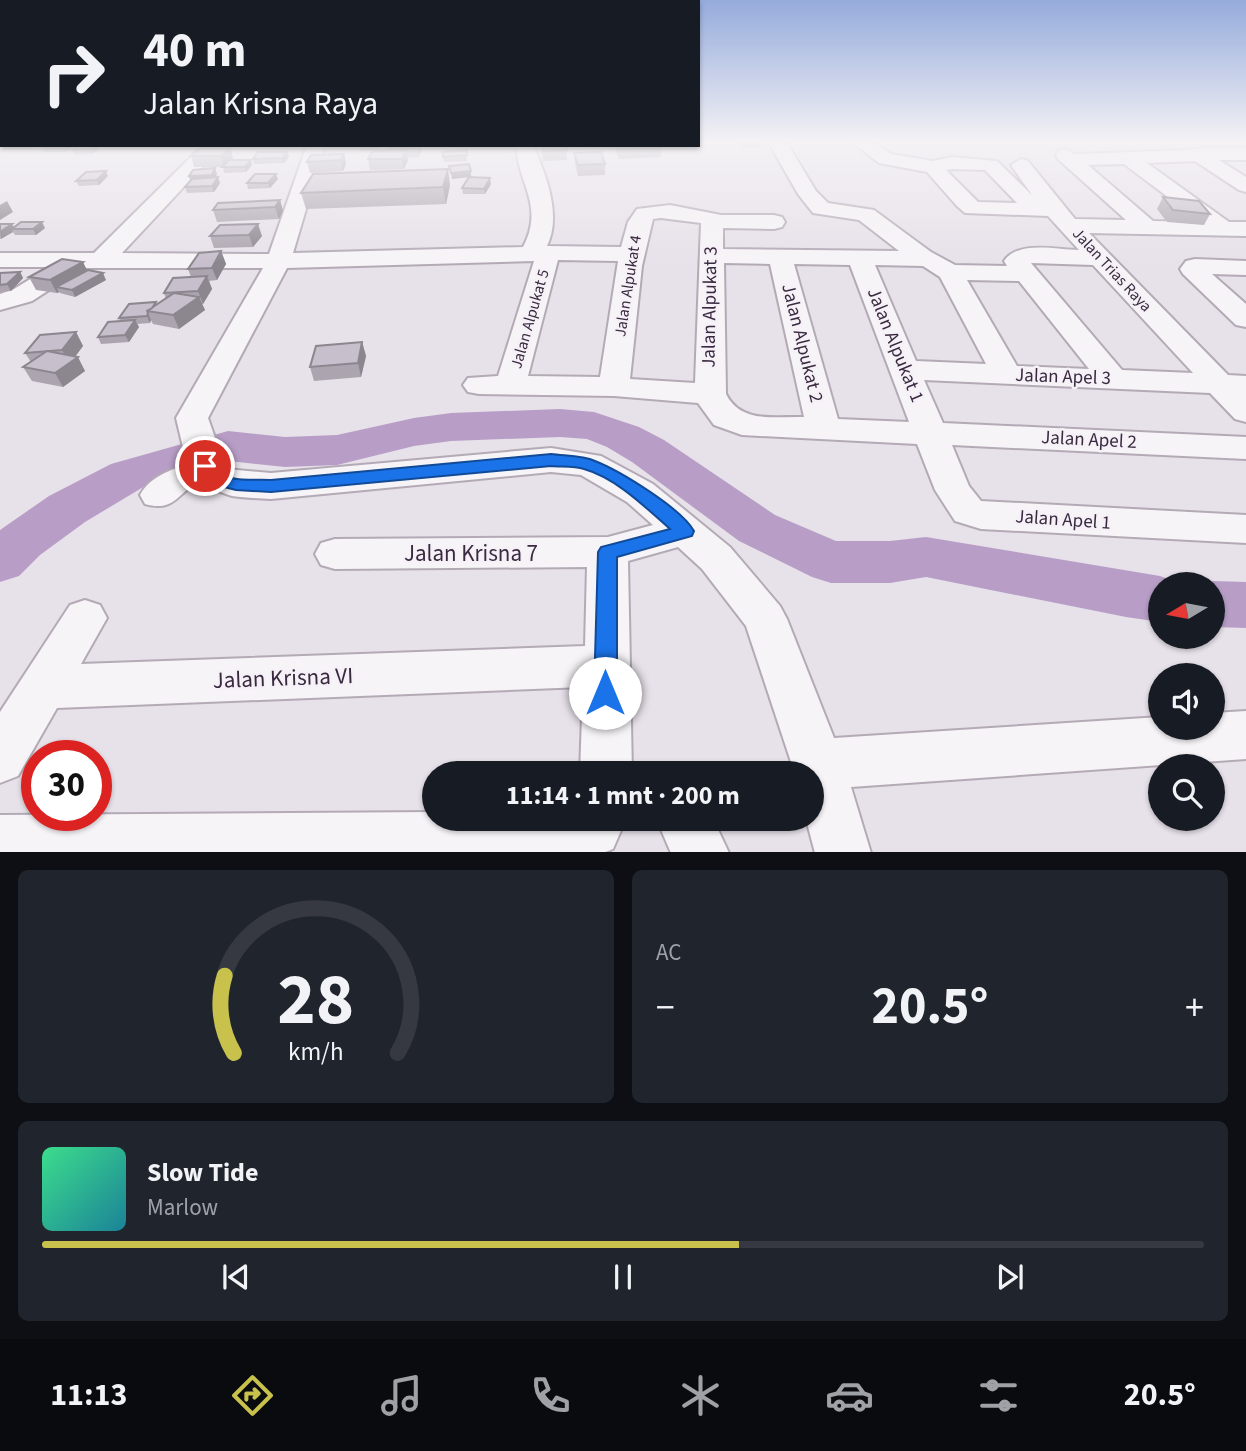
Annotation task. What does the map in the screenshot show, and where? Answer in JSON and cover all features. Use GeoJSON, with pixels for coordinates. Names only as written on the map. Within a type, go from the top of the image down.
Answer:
{"type":"FeatureCollection","features":[{"type":"Feature","properties":{"kind":"street"},"geometry":{"type":"LineString","coordinates":[[0,302],[23,295],[89,261],[148,215],[174,183]]}},
{"type":"Feature","properties":{"kind":"street"},"geometry":{"type":"LineString","coordinates":[[304,183],[279,261],[192,418],[202,457],[214,479],[236,484],[271,486],[569,460],[589,464],[631,488],[716,558],[765,619],[817,761]]}},
{"type":"Feature","properties":{"kind":"street"},"geometry":{"type":"LineString","coordinates":[[0,260],[279,261],[540,252],[544,220],[534,183]]}},
{"type":"Feature","properties":{"kind":"street"},"geometry":{"type":"LineString","coordinates":[[801,183],[821,208],[866,215],[923,258],[942,265],[950,272],[1007,375]]}},
{"type":"Feature","properties":{"kind":"street"},"geometry":{"type":"LineString","coordinates":[[953,183],[964,202],[973,208],[1053,215]]}},
{"type":"Feature","properties":{"kind":"street"},"geometry":{"type":"LineString","coordinates":[[1013,183],[1053,215]]}},
{"type":"Feature","properties":{"kind":"street"},"geometry":{"type":"LineString","coordinates":[[1032,183],[1053,215]]}},
{"type":"Feature","properties":{"kind":"street"},"geometry":{"type":"LineString","coordinates":[[1097,183],[1147,227]]}},
{"type":"Feature","properties":{"kind":"street"},"geometry":{"type":"LineString","coordinates":[[1161,183],[1194,206],[1235,229]]}},
{"type":"Feature","properties":{"kind":"street"},"geometry":{"type":"LineString","coordinates":[[1230,183],[1246,194]]}},
{"type":"Feature","properties":{"kind":"street"},"geometry":{"type":"LineString","coordinates":[[1126,208],[1194,206]]}},
{"type":"Feature","properties":{"kind":"street","name":"Jalan Alpukat 4"},"geometry":{"type":"LineString","coordinates":[[614,387],[631,254],[639,220],[643,215],[653,212],[690,214],[712,220]]}},
{"type":"Feature","properties":{"kind":"street","name":"Jalan Trias Raya"},"geometry":{"type":"LineString","coordinates":[[1053,215],[1147,227],[1235,229]]}},
{"type":"Feature","properties":{"kind":"street","name":"Jalan Trias Raya"},"geometry":{"type":"LineString","coordinates":[[1053,215],[1233,385],[1246,412]]}},
{"type":"Feature","properties":{"kind":"street"},"geometry":{"type":"LineString","coordinates":[[712,220],[774,222]]}},
{"type":"Feature","properties":{"kind":"street","name":"Jalan Alpukat 3"},"geometry":{"type":"LineString","coordinates":[[710,394],[712,220]]}},
{"type":"Feature","properties":{"kind":"street","name":"Jalan Alpukat 5"},"geometry":{"type":"LineString","coordinates":[[511,384],[540,252],[631,254]]}},
{"type":"Feature","properties":{"kind":"street"},"geometry":{"type":"LineString","coordinates":[[710,256],[923,258]]}},
{"type":"Feature","properties":{"kind":"street","name":"Jalan Alpukat 2"},"geometry":{"type":"LineString","coordinates":[[780,256],[824,430]]}},
{"type":"Feature","properties":{"kind":"street","name":"Jalan Alpukat 1"},"geometry":{"type":"LineString","coordinates":[[859,257],[931,433]]}},
{"type":"Feature","properties":{"kind":"street"},"geometry":{"type":"LineString","coordinates":[[1100,258],[1017,258],[1016,261],[1114,379]]}},
{"type":"Feature","properties":{"kind":"street"},"geometry":{"type":"LineString","coordinates":[[1239,267],[1195,266],[1192,269],[1246,319]]}},
{"type":"Feature","properties":{"kind":"street"},"geometry":{"type":"LineString","coordinates":[[950,272],[1027,274]]}},
{"type":"Feature","properties":{"kind":"street","name":"Jalan Apel 3"},"geometry":{"type":"LineString","coordinates":[[905,370],[1233,385]]}},
{"type":"Feature","properties":{"kind":"street"},"geometry":{"type":"LineString","coordinates":[[479,385],[614,387],[710,394]]}},
{"type":"Feature","properties":{"kind":"street","name":"Jalan Apel 2"},"geometry":{"type":"LineString","coordinates":[[710,394],[721,415],[728,421],[742,425],[1246,448]]}},
{"type":"Feature","properties":{"kind":"street","name":"Jalan Apel 1"},"geometry":{"type":"LineString","coordinates":[[931,433],[953,491],[968,511],[981,515],[1246,530]]}},
{"type":"Feature","properties":{"kind":"street"},"geometry":{"type":"LineString","coordinates":[[158,495],[202,457]]}},
{"type":"Feature","properties":{"kind":"street","name":"Jalan Krisna 7"},"geometry":{"type":"LineString","coordinates":[[335,554],[608,552],[685,531]]}},
{"type":"Feature","properties":{"kind":"street"},"geometry":{"type":"LineString","coordinates":[[606,761],[608,552]]}},
{"type":"Feature","properties":{"kind":"street"},"geometry":{"type":"LineString","coordinates":[[0,758],[85,618]]}},
{"type":"Feature","properties":{"kind":"street","name":"Jalan Krisna VI"},"geometry":{"type":"LineString","coordinates":[[43,687],[605,666]]}},
{"type":"Feature","properties":{"kind":"street"},"geometry":{"type":"LineString","coordinates":[[824,764],[1246,734]]}},
{"type":"Feature","properties":{"kind":"street"},"geometry":{"type":"LineString","coordinates":[[824,785],[843,852]]}},
{"type":"Feature","properties":{"kind":"street"},"geometry":{"type":"LineString","coordinates":[[0,843],[565,839],[587,831]]}},
{"type":"Feature","properties":{"kind":"building"},"geometry":{"type":"Polygon","coordinates":[[[189,183],[214,183],[212,186],[185,187],[189,183]]]}},
{"type":"Feature","properties":{"kind":"building"},"geometry":{"type":"Polygon","coordinates":[[[307,183],[444,183],[443,187],[301,193],[307,183]]]}},
{"type":"Feature","properties":{"kind":"building"},"geometry":{"type":"Polygon","coordinates":[[[465,183],[487,183],[484,189],[462,188],[465,183]]]}},
{"type":"Feature","properties":{"kind":"building"},"geometry":{"type":"Polygon","coordinates":[[[1163,197],[1199,201],[1210,214],[1173,210],[1163,197]]]}},
{"type":"Feature","properties":{"kind":"building"},"geometry":{"type":"Polygon","coordinates":[[[280,200],[275,207],[213,210],[218,203],[280,200]]]}},
{"type":"Feature","properties":{"kind":"building"},"geometry":{"type":"Polygon","coordinates":[[[21,222],[42,222],[33,229],[12,229],[21,222]]]}},
{"type":"Feature","properties":{"kind":"building"},"geometry":{"type":"Polygon","coordinates":[[[0,224],[12,224],[0,232],[0,224]]]}},
{"type":"Feature","properties":{"kind":"building"},"geometry":{"type":"Polygon","coordinates":[[[258,224],[249,235],[210,236],[220,225],[258,224]]]}},
{"type":"Feature","properties":{"kind":"building"},"geometry":{"type":"Polygon","coordinates":[[[221,251],[212,268],[188,269],[199,253],[221,251]]]}},
{"type":"Feature","properties":{"kind":"building"},"geometry":{"type":"Polygon","coordinates":[[[62,259],[83,262],[50,280],[29,277],[62,259]]]}},
{"type":"Feature","properties":{"kind":"building"},"geometry":{"type":"Polygon","coordinates":[[[88,270],[103,273],[72,290],[56,287],[88,270]]]}},
{"type":"Feature","properties":{"kind":"building"},"geometry":{"type":"Polygon","coordinates":[[[20,272],[7,284],[0,285],[0,273],[20,272]]]}},
{"type":"Feature","properties":{"kind":"building"},"geometry":{"type":"Polygon","coordinates":[[[207,276],[198,291],[164,293],[173,278],[207,276]]]}},
{"type":"Feature","properties":{"kind":"building"},"geometry":{"type":"Polygon","coordinates":[[[174,293],[199,297],[173,315],[147,311],[174,293]]]}},
{"type":"Feature","properties":{"kind":"building"},"geometry":{"type":"Polygon","coordinates":[[[156,302],[147,311],[147,316],[119,318],[129,304],[156,302]]]}},
{"type":"Feature","properties":{"kind":"building"},"geometry":{"type":"Polygon","coordinates":[[[135,320],[125,335],[98,337],[108,322],[135,320]]]}},
{"type":"Feature","properties":{"kind":"building"},"geometry":{"type":"Polygon","coordinates":[[[76,332],[62,350],[25,353],[40,335],[76,332]]]}},
{"type":"Feature","properties":{"kind":"building"},"geometry":{"type":"Polygon","coordinates":[[[362,342],[358,363],[310,367],[316,346],[362,342]]]}},
{"type":"Feature","properties":{"kind":"building"},"geometry":{"type":"Polygon","coordinates":[[[47,351],[78,357],[55,373],[23,367],[47,351]]]}},
{"type":"Feature","properties":{"kind":"waterway"},"geometry":{"type":"LineString","coordinates":[[0,561],[22,541],[67,509],[128,475],[228,446],[285,452],[337,450],[414,432],[451,427],[560,423],[594,426],[623,437],[648,451],[757,528],[831,562],[890,562],[926,557],[1148,598]]}},
{"type":"Feature","properties":{"kind":"waterway"},"geometry":{"type":"LineString","coordinates":[[1225,604],[1246,605]]}},
{"type":"Feature","properties":{"kind":"route"},"geometry":{"type":"LineString","coordinates":[[205,466],[214,479],[236,484],[271,486],[551,460],[589,464],[614,477],[640,493],[685,531],[608,552],[605,693]]}}]}
